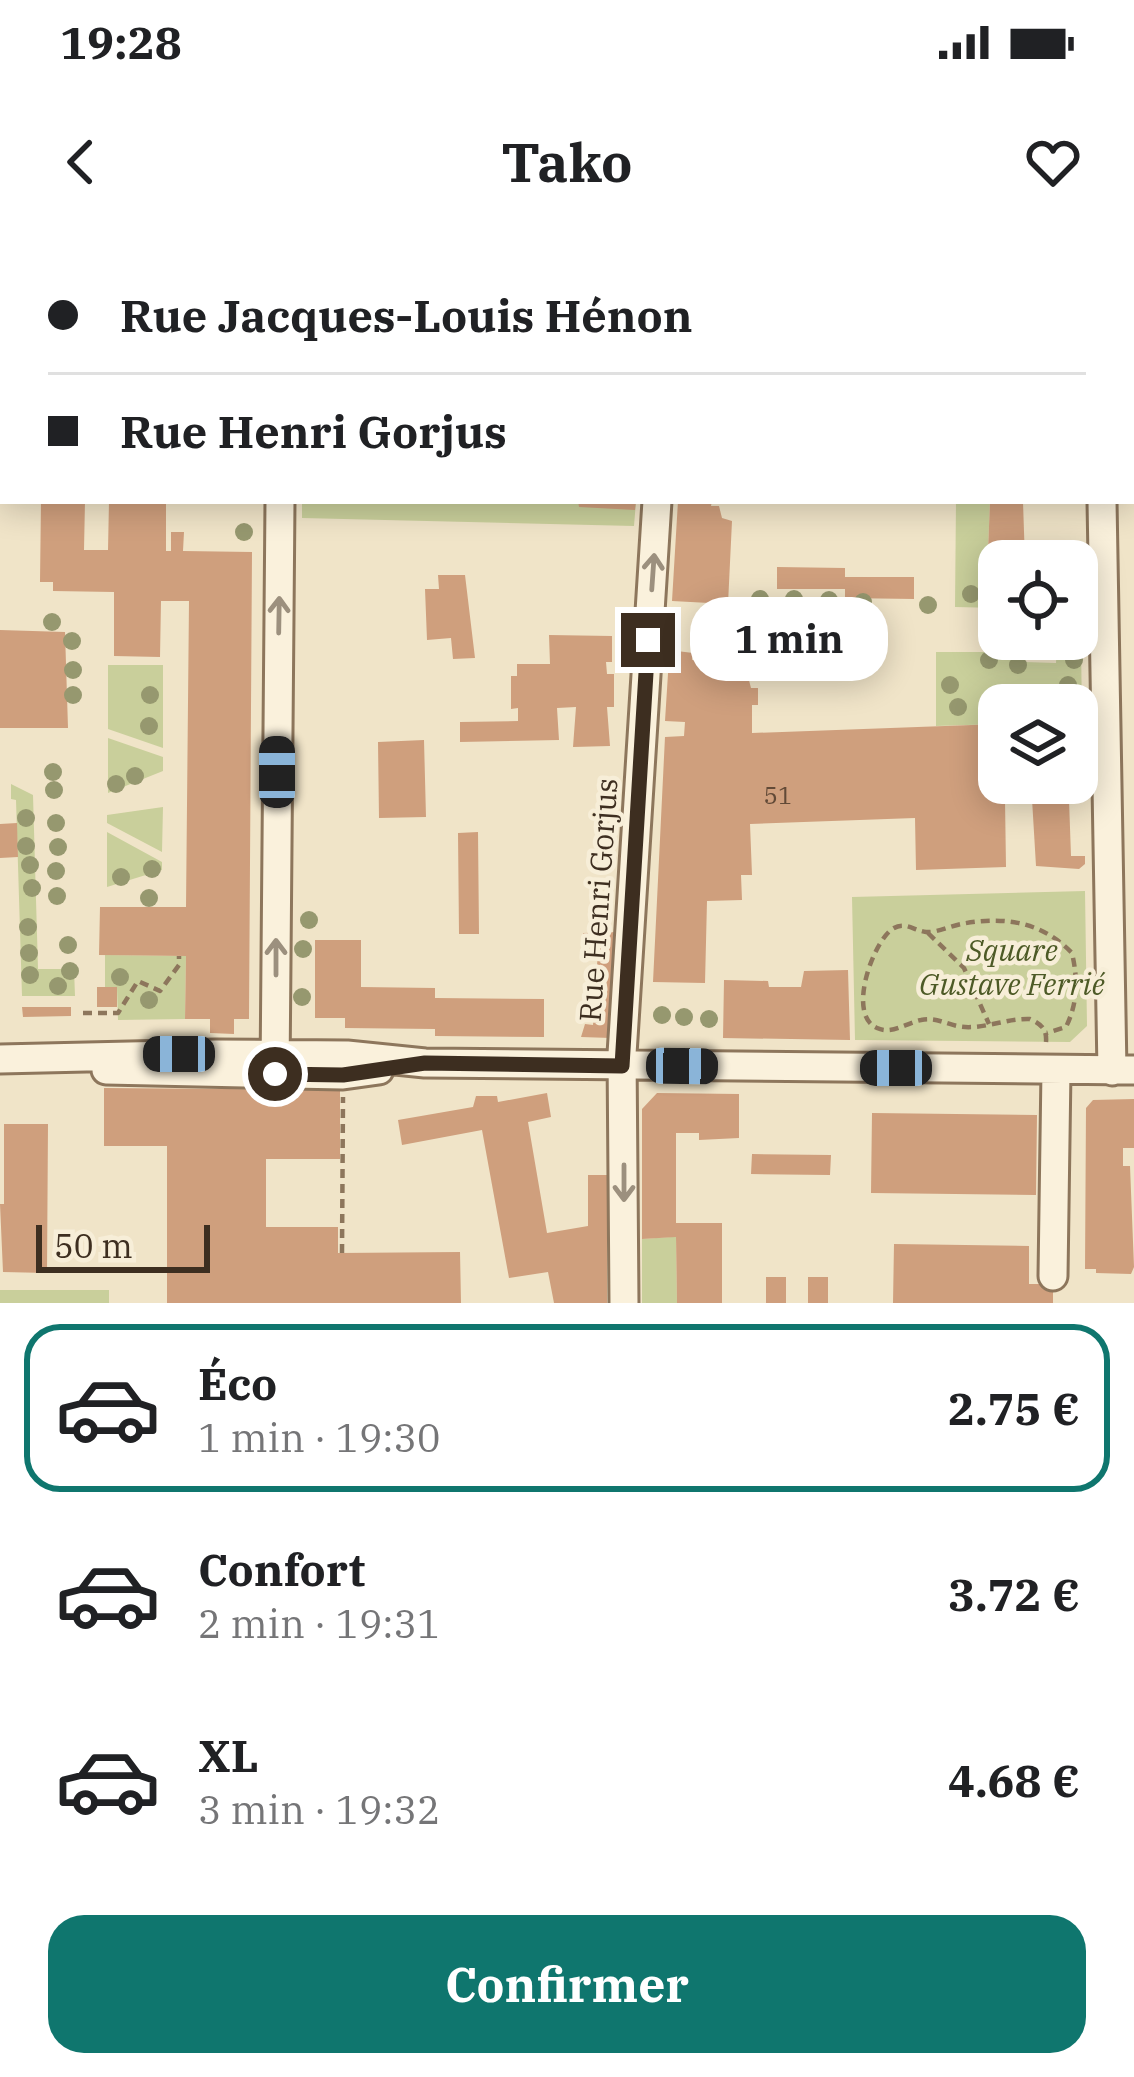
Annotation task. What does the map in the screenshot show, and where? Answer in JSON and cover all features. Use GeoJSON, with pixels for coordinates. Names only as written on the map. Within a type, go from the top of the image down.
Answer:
{"type":"FeatureCollection","features":[{"type":"Feature","properties":{"kind":"street"},"geometry":{"type":"LineString","coordinates":[[275,1064],[280,504]]}},
{"type":"Feature","properties":{"kind":"street","name":"Rue Henri Gorjus"},"geometry":{"type":"LineString","coordinates":[[624,1303],[622,1066],[657,504]]}},
{"type":"Feature","properties":{"kind":"street"},"geometry":{"type":"LineString","coordinates":[[0,1059],[51,1059],[83,1068],[142,1073],[275,1064],[343,1075],[425,1063],[1123,1070],[1102,504]]}},
{"type":"Feature","properties":{"kind":"street"},"geometry":{"type":"LineString","coordinates":[[1053,1276],[1056,1070]]}},
{"type":"Feature","properties":{"kind":"path"},"geometry":{"type":"LineString","coordinates":[[928,933],[997,918],[1022,923],[1068,948],[1076,972],[1075,1002],[1066,1027],[1047,1033]]}},
{"type":"Feature","properties":{"kind":"path"},"geometry":{"type":"LineString","coordinates":[[989,1024],[964,968],[928,933],[909,926],[897,926],[887,933],[864,980],[867,1021],[880,1030],[921,1019],[958,1027],[989,1024],[1030,1018],[1047,1033]]}},
{"type":"Feature","properties":{"kind":"path"},"geometry":{"type":"LineString","coordinates":[[83,1013],[118,1013],[138,981],[160,991],[179,964],[179,956]]}},
{"type":"Feature","properties":{"kind":"path"},"geometry":{"type":"LineString","coordinates":[[1046,1042],[1047,1033]]}},
{"type":"Feature","properties":{"kind":"path"},"geometry":{"type":"LineString","coordinates":[[342,1253],[343,1085]]}},
{"type":"Feature","properties":{"kind":"green space"},"geometry":{"type":"Polygon","coordinates":[[[302,504],[636,504],[634,526],[302,518],[302,504]]]}},
{"type":"Feature","properties":{"kind":"green space"},"geometry":{"type":"Polygon","coordinates":[[[956,504],[990,504],[988,540],[978,540],[978,608],[955,607],[956,504]]]}},
{"type":"Feature","properties":{"kind":"green space"},"geometry":{"type":"Polygon","coordinates":[[[936,652],[978,652],[978,660],[1081,660],[1082,684],[978,684],[978,725],[936,726],[936,652]]]}},
{"type":"Feature","properties":{"kind":"green space"},"geometry":{"type":"Polygon","coordinates":[[[108,665],[163,665],[163,748],[108,729],[108,665]]]}},
{"type":"Feature","properties":{"kind":"green space"},"geometry":{"type":"Polygon","coordinates":[[[108,738],[163,757],[163,771],[108,793],[108,738]]]}},
{"type":"Feature","properties":{"kind":"green space"},"geometry":{"type":"Polygon","coordinates":[[[11,784],[33,795],[38,969],[74,969],[75,996],[22,996],[16,800],[11,799],[11,784]]]}},
{"type":"Feature","properties":{"kind":"green space"},"geometry":{"type":"Polygon","coordinates":[[[163,807],[162,852],[107,823],[107,815],[163,807]]]}},
{"type":"Feature","properties":{"kind":"green space"},"geometry":{"type":"Polygon","coordinates":[[[107,832],[162,862],[162,870],[107,887],[107,832]]]}},
{"type":"Feature","properties":{"kind":"green space","name":"Square Gustave Ferrié"},"geometry":{"type":"Polygon","coordinates":[[[1085,891],[1087,1026],[1070,1042],[855,1040],[852,897],[1085,891]]]}},
{"type":"Feature","properties":{"kind":"green space"},"geometry":{"type":"Polygon","coordinates":[[[105,955],[186,956],[185,1019],[118,1020],[117,988],[105,987],[105,955]]]}},
{"type":"Feature","properties":{"kind":"green space"},"geometry":{"type":"Polygon","coordinates":[[[676,1237],[677,1303],[642,1303],[642,1239],[676,1237]]]}},
{"type":"Feature","properties":{"kind":"green space"},"geometry":{"type":"Polygon","coordinates":[[[0,1290],[109,1290],[109,1303],[0,1303],[0,1290]]]}},
{"type":"Feature","properties":{"kind":"building"},"geometry":{"type":"Polygon","coordinates":[[[41,504],[85,504],[84,550],[108,550],[109,504],[166,504],[166,551],[171,551],[171,532],[184,532],[183,551],[252,552],[249,1019],[234,1019],[234,1034],[210,1033],[210,1019],[185,1019],[186,956],[99,955],[100,907],[186,907],[189,601],[161,601],[160,657],[114,656],[114,592],[53,591],[53,582],[40,582],[41,504]]]}},
{"type":"Feature","properties":{"kind":"building"},"geometry":{"type":"Polygon","coordinates":[[[578,504],[636,504],[635,510],[578,504]]]}},
{"type":"Feature","properties":{"kind":"building"},"geometry":{"type":"Polygon","coordinates":[[[678,504],[719,506],[722,518],[732,521],[728,604],[672,601],[678,504]]]}},
{"type":"Feature","properties":{"kind":"building"},"geometry":{"type":"Polygon","coordinates":[[[990,504],[1023,504],[1024,540],[988,540],[990,504]]]}},
{"type":"Feature","properties":{"kind":"building"},"geometry":{"type":"Polygon","coordinates":[[[777,567],[845,568],[845,577],[914,577],[914,599],[845,598],[845,589],[777,589],[777,567]]]}},
{"type":"Feature","properties":{"kind":"building"},"geometry":{"type":"Polygon","coordinates":[[[438,575],[465,575],[475,658],[453,659],[451,638],[427,640],[425,589],[439,589],[438,575]]]}},
{"type":"Feature","properties":{"kind":"building"},"geometry":{"type":"Polygon","coordinates":[[[0,630],[65,632],[68,728],[0,728],[0,630]]]}},
{"type":"Feature","properties":{"kind":"building"},"geometry":{"type":"Polygon","coordinates":[[[549,635],[612,636],[612,662],[606,662],[607,674],[614,674],[614,707],[607,707],[610,746],[573,747],[576,707],[557,708],[559,740],[460,742],[460,722],[518,721],[518,708],[511,709],[511,676],[517,676],[517,664],[550,664],[549,635]]]}},
{"type":"Feature","properties":{"kind":"building"},"geometry":{"type":"Polygon","coordinates":[[[677,651],[693,653],[692,660],[708,660],[708,653],[724,655],[724,662],[737,662],[746,669],[751,688],[758,688],[758,705],[752,705],[752,733],[978,725],[978,804],[1005,804],[1006,867],[916,870],[915,818],[750,824],[752,875],[741,875],[742,900],[707,901],[705,983],[653,982],[665,737],[684,736],[685,722],[665,721],[669,658],[676,658],[677,651]]]}},
{"type":"Feature","properties":{"kind":"building"},"geometry":{"type":"Polygon","coordinates":[[[424,740],[426,817],[379,818],[378,742],[424,740]]]}},
{"type":"Feature","properties":{"kind":"building"},"geometry":{"type":"Polygon","coordinates":[[[1032,804],[1069,804],[1071,856],[1085,856],[1085,864],[1079,869],[1036,866],[1032,804]]]}},
{"type":"Feature","properties":{"kind":"building"},"geometry":{"type":"Polygon","coordinates":[[[17,823],[18,857],[0,858],[0,824],[17,823]]]}},
{"type":"Feature","properties":{"kind":"building"},"geometry":{"type":"Polygon","coordinates":[[[478,832],[479,934],[459,934],[458,833],[478,832]]]}},
{"type":"Feature","properties":{"kind":"building"},"geometry":{"type":"Polygon","coordinates":[[[618,932],[611,1038],[581,1037],[585,1024],[593,1025],[598,951],[583,951],[583,933],[618,932]]]}},
{"type":"Feature","properties":{"kind":"building"},"geometry":{"type":"Polygon","coordinates":[[[315,940],[361,940],[361,987],[435,988],[435,998],[544,999],[544,1037],[435,1036],[435,1029],[345,1028],[345,1018],[315,1018],[315,940]]]}},
{"type":"Feature","properties":{"kind":"building"},"geometry":{"type":"Polygon","coordinates":[[[848,970],[850,1040],[723,1038],[724,980],[801,987],[804,971],[848,970]]]}},
{"type":"Feature","properties":{"kind":"building"},"geometry":{"type":"Polygon","coordinates":[[[97,987],[117,987],[117,1007],[97,1007],[97,987]]]}},
{"type":"Feature","properties":{"kind":"building"},"geometry":{"type":"Polygon","coordinates":[[[22,1007],[71,1007],[71,1016],[23,1017],[22,1007]]]}},
{"type":"Feature","properties":{"kind":"building"},"geometry":{"type":"Polygon","coordinates":[[[104,1088],[340,1090],[340,1159],[266,1159],[266,1227],[338,1227],[338,1253],[460,1252],[461,1303],[167,1303],[167,1146],[104,1146],[104,1088]]]}},
{"type":"Feature","properties":{"kind":"building"},"geometry":{"type":"Polygon","coordinates":[[[547,1093],[551,1117],[528,1122],[547,1233],[588,1226],[588,1175],[607,1175],[607,1303],[554,1303],[548,1272],[509,1278],[482,1130],[402,1145],[398,1120],[473,1107],[476,1096],[497,1096],[498,1102],[547,1093]]]}},
{"type":"Feature","properties":{"kind":"building"},"geometry":{"type":"Polygon","coordinates":[[[657,1093],[739,1094],[739,1138],[699,1140],[699,1133],[676,1133],[676,1223],[722,1223],[722,1303],[677,1303],[676,1237],[642,1239],[642,1109],[657,1093]]]}},
{"type":"Feature","properties":{"kind":"building"},"geometry":{"type":"Polygon","coordinates":[[[1134,1099],[1134,1148],[1123,1148],[1123,1166],[1130,1166],[1134,1267],[1131,1274],[1096,1273],[1096,1269],[1085,1269],[1086,1108],[1093,1100],[1134,1099]]]}},
{"type":"Feature","properties":{"kind":"building"},"geometry":{"type":"Polygon","coordinates":[[[872,1113],[1037,1115],[1036,1195],[871,1193],[872,1113]]]}},
{"type":"Feature","properties":{"kind":"building"},"geometry":{"type":"Polygon","coordinates":[[[4,1124],[48,1124],[47,1273],[3,1272],[4,1124]]]}},
{"type":"Feature","properties":{"kind":"building"},"geometry":{"type":"Polygon","coordinates":[[[752,1154],[831,1155],[830,1175],[751,1174],[752,1154]]]}},
{"type":"Feature","properties":{"kind":"building"},"geometry":{"type":"Polygon","coordinates":[[[894,1244],[1029,1246],[1029,1284],[1053,1284],[1053,1303],[893,1303],[894,1244]]]}},
{"type":"Feature","properties":{"kind":"building"},"geometry":{"type":"Polygon","coordinates":[[[766,1277],[786,1277],[786,1303],[766,1303],[766,1277]]]}},
{"type":"Feature","properties":{"kind":"building"},"geometry":{"type":"Polygon","coordinates":[[[808,1277],[828,1277],[828,1303],[808,1303],[808,1277]]]}},
{"type":"Feature","properties":{"kind":"route"},"geometry":{"type":"LineString","coordinates":[[275,1074],[343,1075],[425,1063],[622,1066],[648,640]]}}]}
